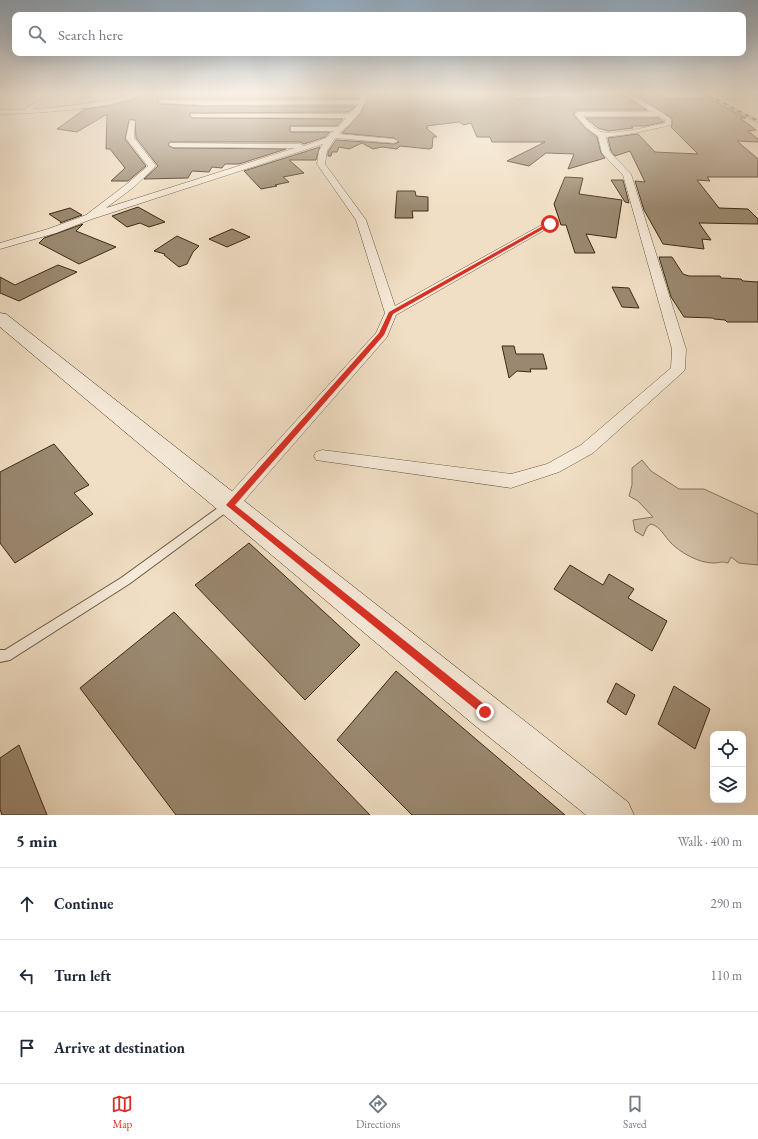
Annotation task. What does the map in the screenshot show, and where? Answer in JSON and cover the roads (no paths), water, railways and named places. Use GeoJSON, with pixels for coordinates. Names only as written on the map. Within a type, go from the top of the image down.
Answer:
{"type":"FeatureCollection","features":[{"type":"Feature","properties":{"kind":"main road"},"geometry":{"type":"LineString","coordinates":[[0,318],[615,815]]}},
{"type":"Feature","properties":{"kind":"street"},"geometry":{"type":"LineString","coordinates":[[89,216],[131,185],[152,166],[130,138],[131,132]]}},
{"type":"Feature","properties":{"kind":"street"},"geometry":{"type":"LineString","coordinates":[[0,246],[52,231],[89,216],[307,148],[326,141],[337,132]]}},
{"type":"Feature","properties":{"kind":"street"},"geometry":{"type":"LineString","coordinates":[[596,132],[602,135],[626,132]]}},
{"type":"Feature","properties":{"kind":"street"},"geometry":{"type":"LineString","coordinates":[[322,456],[511,481],[553,468],[588,449],[678,369],[679,349],[627,174],[606,153],[602,135]]}},
{"type":"Feature","properties":{"kind":"street"},"geometry":{"type":"LineString","coordinates":[[326,141],[322,151],[321,164],[361,220],[391,313]]}},
{"type":"Feature","properties":{"kind":"street"},"geometry":{"type":"LineString","coordinates":[[173,145],[298,146],[326,141],[394,141]]}},
{"type":"Feature","properties":{"kind":"street"},"geometry":{"type":"LineString","coordinates":[[298,146],[307,148]]}},
{"type":"Feature","properties":{"kind":"street"},"geometry":{"type":"LineString","coordinates":[[230,505],[382,334],[391,313],[550,224]]}},
{"type":"Feature","properties":{"kind":"lane"},"geometry":{"type":"LineString","coordinates":[[0,656],[6,656],[125,581],[230,505]]}}]}
